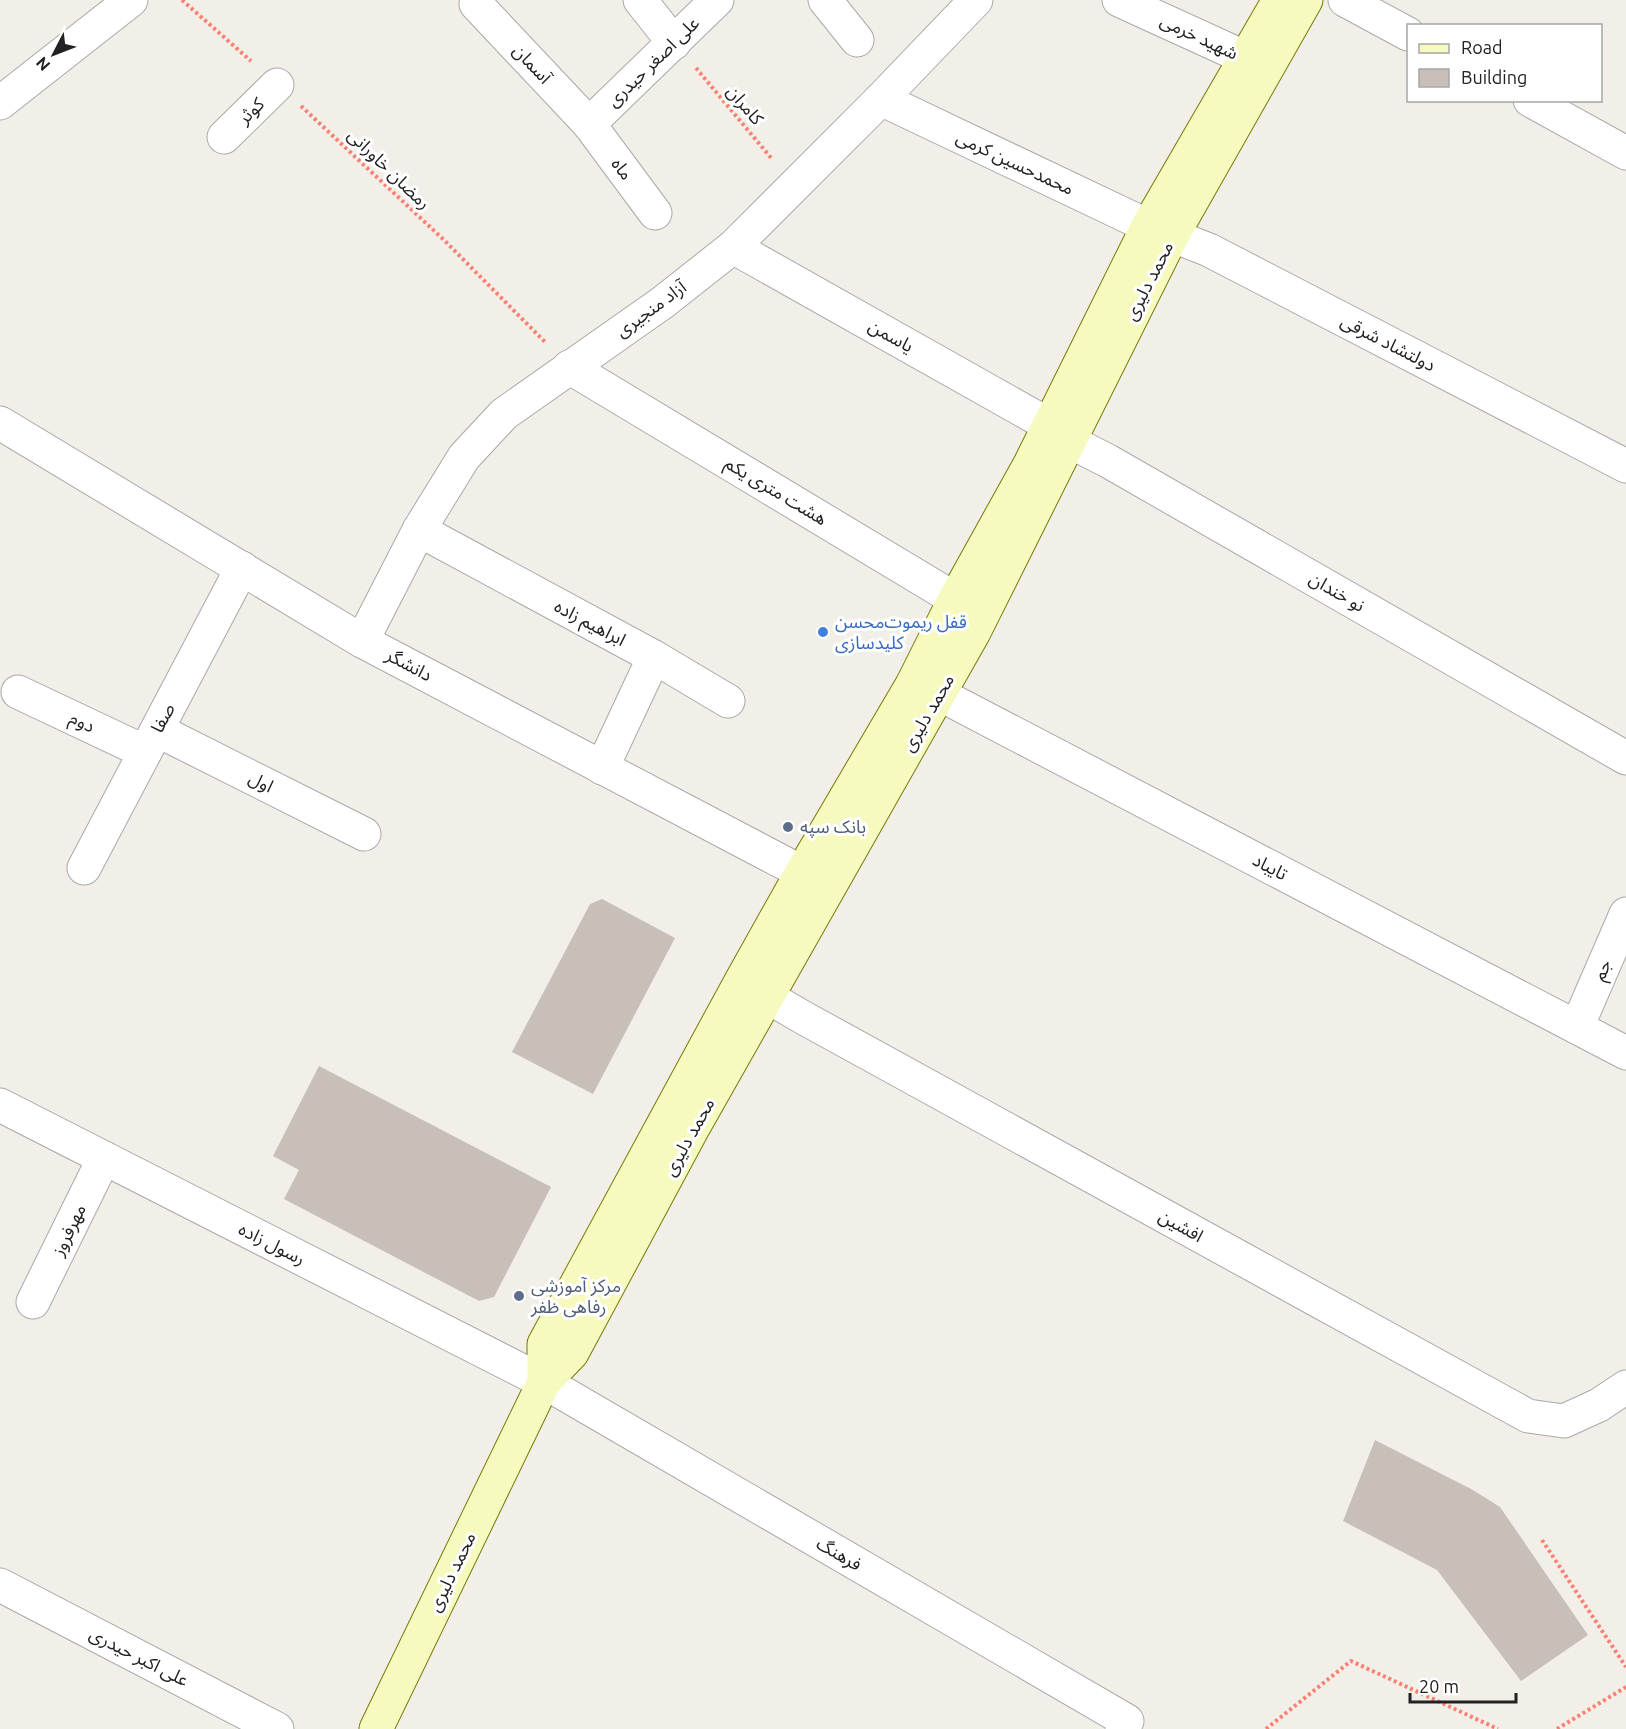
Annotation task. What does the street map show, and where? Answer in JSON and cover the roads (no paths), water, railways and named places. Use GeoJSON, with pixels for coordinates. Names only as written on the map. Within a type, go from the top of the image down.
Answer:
{"type":"FeatureCollection","features":[{"type":"Feature","properties":{"kind":"main road","name":"محمد دلیری"},"geometry":{"type":"LineString","coordinates":[[376,1729],[544,1382],[572,1353],[694,1126],[754,989],[926,688],[970,606],[1246,58],[1280,0]]}},
{"type":"Feature","properties":{"kind":"main road","name":"محمد دلیری"},"geometry":{"type":"LineString","coordinates":[[1160,230],[1306,0]]}},
{"type":"Feature","properties":{"kind":"street"},"geometry":{"type":"LineString","coordinates":[[0,103],[131,0]]}},
{"type":"Feature","properties":{"kind":"street"},"geometry":{"type":"LineString","coordinates":[[640,0],[674,43]]}},
{"type":"Feature","properties":{"kind":"street","name":"علی اصغر حیدری"},"geometry":{"type":"LineString","coordinates":[[589,124],[717,0]]}},
{"type":"Feature","properties":{"kind":"street"},"geometry":{"type":"LineString","coordinates":[[825,0],[857,40]]}},
{"type":"Feature","properties":{"kind":"street","name":"آزاد منجیری"},"geometry":{"type":"LineString","coordinates":[[362,640],[419,530],[464,456],[504,414],[662,303],[733,247],[976,0]]}},
{"type":"Feature","properties":{"kind":"street","name":"شهید خرمی"},"geometry":{"type":"LineString","coordinates":[[1119,0],[1246,58]]}},
{"type":"Feature","properties":{"kind":"street"},"geometry":{"type":"LineString","coordinates":[[1345,0],[1407,33]]}},
{"type":"Feature","properties":{"kind":"street","name":"آسمان"},"geometry":{"type":"LineString","coordinates":[[476,4],[589,124]]}},
{"type":"Feature","properties":{"kind":"street","name":"کوثر"},"geometry":{"type":"LineString","coordinates":[[224,137],[278,85]]}},
{"type":"Feature","properties":{"kind":"street","name":"محمدحسین کرمی"},"geometry":{"type":"LineString","coordinates":[[881,99],[1160,230]]}},
{"type":"Feature","properties":{"kind":"street"},"geometry":{"type":"LineString","coordinates":[[1534,102],[1626,153]]}},
{"type":"Feature","properties":{"kind":"street","name":"ماه"},"geometry":{"type":"LineString","coordinates":[[589,124],[655,213]]}},
{"type":"Feature","properties":{"kind":"street","name":"دولتشاد شرقی"},"geometry":{"type":"LineString","coordinates":[[1160,230],[1209,250],[1626,466]]}},
{"type":"Feature","properties":{"kind":"street","name":"یاسمن"},"geometry":{"type":"LineString","coordinates":[[733,247],[1059,433]]}},
{"type":"Feature","properties":{"kind":"street","name":"هشت متری یکم"},"geometry":{"type":"LineString","coordinates":[[569,367],[970,606]]}},
{"type":"Feature","properties":{"kind":"street","name":"دانشگر"},"geometry":{"type":"LineString","coordinates":[[0,423],[362,640],[816,879]]}},
{"type":"Feature","properties":{"kind":"street","name":"نو خندان"},"geometry":{"type":"LineString","coordinates":[[1059,433],[1626,758]]}},
{"type":"Feature","properties":{"kind":"street","name":"ابراهیم زاده"},"geometry":{"type":"LineString","coordinates":[[419,530],[654,657],[728,701]]}},
{"type":"Feature","properties":{"kind":"street","name":"صفا"},"geometry":{"type":"LineString","coordinates":[[84,868],[242,568]]}},
{"type":"Feature","properties":{"kind":"street"},"geometry":{"type":"LineString","coordinates":[[602,768],[654,657]]}},
{"type":"Feature","properties":{"kind":"street","name":"تایباد"},"geometry":{"type":"LineString","coordinates":[[926,688],[1626,1053]]}},
{"type":"Feature","properties":{"kind":"street","name":"دوم"},"geometry":{"type":"LineString","coordinates":[[18,693],[151,741]]}},
{"type":"Feature","properties":{"kind":"street","name":"اول"},"geometry":{"type":"LineString","coordinates":[[151,741],[364,834]]}},
{"type":"Feature","properties":{"kind":"street","name":"جم"},"geometry":{"type":"LineString","coordinates":[[1577,1027],[1626,914]]}},
{"type":"Feature","properties":{"kind":"street","name":"افشین"},"geometry":{"type":"LineString","coordinates":[[754,989],[1528,1416],[1564,1421],[1599,1406],[1626,1387]]}},
{"type":"Feature","properties":{"kind":"street","name":"رسول زاده"},"geometry":{"type":"LineString","coordinates":[[0,1105],[544,1382]]}},
{"type":"Feature","properties":{"kind":"street","name":"مهرفروز"},"geometry":{"type":"LineString","coordinates":[[33,1302],[104,1158]]}},
{"type":"Feature","properties":{"kind":"street","name":"فرهنگ"},"geometry":{"type":"LineString","coordinates":[[544,1382],[1126,1721],[1122,1729]]}},
{"type":"Feature","properties":{"kind":"street","name":"علی اکبر حیدری"},"geometry":{"type":"LineString","coordinates":[[0,1585],[278,1729]]}},
{"type":"Feature","properties":{"kind":"place","name":"قفل ریموت‌محسن کلیدسازی"},"geometry":{"type":"Point","coordinates":[823,632]}},
{"type":"Feature","properties":{"kind":"place","name":"بانک سپه"},"geometry":{"type":"Point","coordinates":[788,827]}},
{"type":"Feature","properties":{"kind":"place","name":"مرکز آموزشی رفاهی ظفر"},"geometry":{"type":"Point","coordinates":[519,1296]}}]}
